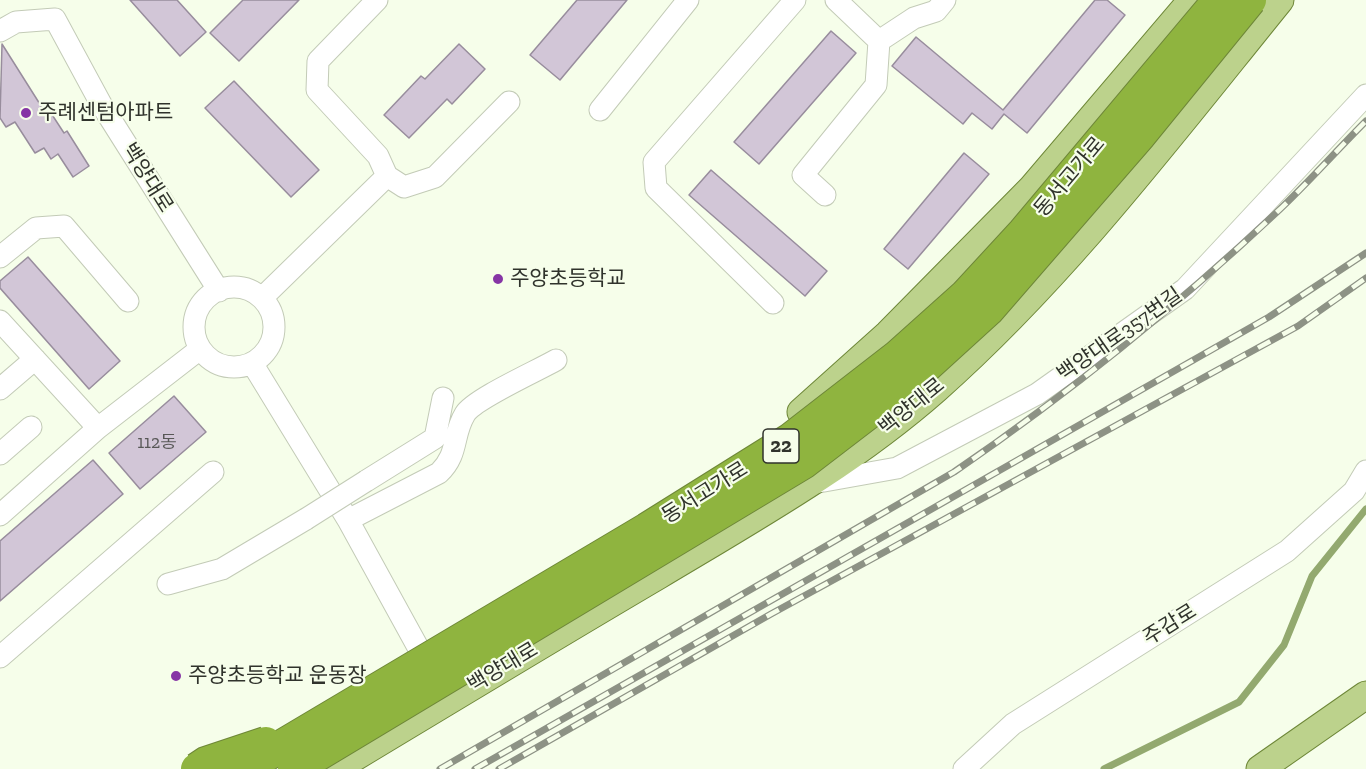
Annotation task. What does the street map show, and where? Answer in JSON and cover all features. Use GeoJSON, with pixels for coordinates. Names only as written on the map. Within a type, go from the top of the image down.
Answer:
{"type":"FeatureCollection","features":[{"type":"Feature","properties":{"kind":"highway","name":"동서고가로"},"geometry":{"type":"LineString","coordinates":[[243,769],[647,529],[791,439],[898,356],[965,296],[1024,232],[1219,0]]}},
{"type":"Feature","properties":{"kind":"highway","name":"동서고가로"},"geometry":{"type":"LineString","coordinates":[[294,769],[803,463],[910,381],[988,310],[1140,135],[1250,0]]}},
{"type":"Feature","properties":{"kind":"highway"},"geometry":{"type":"LineString","coordinates":[[334,769],[519,649],[572,600]]}},
{"type":"Feature","properties":{"kind":"highway"},"geometry":{"type":"LineString","coordinates":[[196,769],[206,763],[307,729]]}},
{"type":"Feature","properties":{"kind":"main road"},"geometry":{"type":"LineString","coordinates":[[220,769],[725,470],[822,396],[888,334],[1032,188],[1192,0]]}},
{"type":"Feature","properties":{"kind":"main road","name":"백양대로"},"geometry":{"type":"LineString","coordinates":[[334,769],[813,483],[928,396],[1014,314],[1117,198],[1280,0]]}},
{"type":"Feature","properties":{"kind":"main road"},"geometry":{"type":"LineString","coordinates":[[1260,769],[1366,695]]}},
{"type":"Feature","properties":{"kind":"street"},"geometry":{"type":"LineString","coordinates":[[377,0],[318,62],[317,90],[378,156],[387,177],[404,188],[435,177],[509,102]]}},
{"type":"Feature","properties":{"kind":"street"},"geometry":{"type":"LineString","coordinates":[[600,110],[688,0]]}},
{"type":"Feature","properties":{"kind":"street"},"geometry":{"type":"LineString","coordinates":[[773,303],[656,188],[654,162],[795,0]]}},
{"type":"Feature","properties":{"kind":"street"},"geometry":{"type":"LineString","coordinates":[[836,0],[879,41]]}},
{"type":"Feature","properties":{"kind":"street"},"geometry":{"type":"LineString","coordinates":[[879,41],[914,18],[936,11],[945,0]]}},
{"type":"Feature","properties":{"kind":"street"},"geometry":{"type":"LineString","coordinates":[[1200,0],[1241,48]]}},
{"type":"Feature","properties":{"kind":"street","name":"백양대로"},"geometry":{"type":"LineString","coordinates":[[0,31],[16,22],[55,19],[101,104],[219,291]]}},
{"type":"Feature","properties":{"kind":"street"},"geometry":{"type":"LineString","coordinates":[[825,195],[803,175],[876,85],[879,41]]}},
{"type":"Feature","properties":{"kind":"street","name":"백양대로357번길"},"geometry":{"type":"LineString","coordinates":[[813,483],[897,468],[1037,394],[1185,289],[1366,94]]}},
{"type":"Feature","properties":{"kind":"street"},"geometry":{"type":"LineString","coordinates":[[262,298],[387,177]]}},
{"type":"Feature","properties":{"kind":"street"},"geometry":{"type":"LineString","coordinates":[[2,250],[36,228],[64,226],[128,301]]}},
{"type":"Feature","properties":{"kind":"street"},"geometry":{"type":"LineString","coordinates":[[241,288],[262,298],[274,320],[274,333],[270,345],[252,363],[241,367],[218,364],[200,349],[195,336],[194,322],[198,309],[207,298],[219,291],[241,288]]}},
{"type":"Feature","properties":{"kind":"street"},"geometry":{"type":"LineString","coordinates":[[0,321],[98,428]]}},
{"type":"Feature","properties":{"kind":"street"},"geometry":{"type":"LineString","coordinates":[[0,515],[98,428],[200,349]]}},
{"type":"Feature","properties":{"kind":"street"},"geometry":{"type":"LineString","coordinates":[[0,389],[35,359]]}},
{"type":"Feature","properties":{"kind":"street"},"geometry":{"type":"LineString","coordinates":[[348,520],[439,473],[450,463],[465,413],[477,403],[556,360]]}},
{"type":"Feature","properties":{"kind":"street","name":"백양대로"},"geometry":{"type":"LineString","coordinates":[[252,363],[348,520],[449,700]]}},
{"type":"Feature","properties":{"kind":"street"},"geometry":{"type":"LineString","coordinates":[[168,584],[222,569],[435,438],[443,398]]}},
{"type":"Feature","properties":{"kind":"street"},"geometry":{"type":"LineString","coordinates":[[0,454],[31,427]]}},
{"type":"Feature","properties":{"kind":"street","name":"주감로"},"geometry":{"type":"LineString","coordinates":[[964,769],[1013,724],[1287,551],[1354,491],[1366,471]]}},
{"type":"Feature","properties":{"kind":"street"},"geometry":{"type":"LineString","coordinates":[[0,657],[213,472]]}},
{"type":"Feature","properties":{"kind":"building"},"geometry":{"type":"Polygon","coordinates":[[[130,0],[177,0],[206,32],[180,56],[130,0]]]}},
{"type":"Feature","properties":{"kind":"building"},"geometry":{"type":"Polygon","coordinates":[[[243,0],[299,0],[239,61],[210,33],[243,0]]]}},
{"type":"Feature","properties":{"kind":"building"},"geometry":{"type":"Polygon","coordinates":[[[577,0],[627,0],[560,80],[530,55],[577,0]]]}},
{"type":"Feature","properties":{"kind":"building"},"geometry":{"type":"Polygon","coordinates":[[[1095,0],[1107,0],[1125,15],[1027,133],[1004,114],[992,129],[972,113],[963,124],[892,66],[916,37],[1003,110],[1095,0]]]}},
{"type":"Feature","properties":{"kind":"building"},"geometry":{"type":"Polygon","coordinates":[[[831,31],[856,53],[759,164],[734,142],[831,31]]]}},
{"type":"Feature","properties":{"kind":"building","name":"주례센텀아파트"},"geometry":{"type":"Polygon","coordinates":[[[2,44],[43,109],[47,107],[64,133],[67,131],[89,166],[73,177],[58,154],[51,159],[44,148],[35,153],[15,122],[6,127],[0,118],[2,44]]]}},
{"type":"Feature","properties":{"kind":"building"},"geometry":{"type":"Polygon","coordinates":[[[459,44],[485,69],[452,104],[447,99],[409,138],[384,115],[421,76],[425,79],[459,44]]]}},
{"type":"Feature","properties":{"kind":"building"},"geometry":{"type":"Polygon","coordinates":[[[234,81],[319,170],[291,197],[205,108],[234,81]]]}},
{"type":"Feature","properties":{"kind":"building"},"geometry":{"type":"Polygon","coordinates":[[[964,153],[989,174],[908,269],[884,249],[964,153]]]}},
{"type":"Feature","properties":{"kind":"building"},"geometry":{"type":"Polygon","coordinates":[[[711,170],[827,271],[805,296],[689,195],[711,170]]]}},
{"type":"Feature","properties":{"kind":"building"},"geometry":{"type":"Polygon","coordinates":[[[28,257],[120,361],[89,389],[0,288],[0,281],[28,257]]]}},
{"type":"Feature","properties":{"kind":"building"},"geometry":{"type":"Polygon","coordinates":[[[174,396],[206,432],[140,489],[109,453],[174,396]]]}},
{"type":"Feature","properties":{"kind":"building"},"geometry":{"type":"Polygon","coordinates":[[[93,460],[123,494],[0,601],[0,541],[93,460]]]}},
{"type":"Feature","properties":{"kind":"waterway"},"geometry":{"type":"LineString","coordinates":[[1104,769],[1239,702],[1284,645],[1312,576],[1366,509]]}},
{"type":"Feature","properties":{"kind":"railway"},"geometry":{"type":"LineString","coordinates":[[440,769],[954,472],[997,442],[1161,315],[1288,201],[1366,121]]}},
{"type":"Feature","properties":{"kind":"railway"},"geometry":{"type":"LineString","coordinates":[[475,769],[1269,317],[1366,253]]}},
{"type":"Feature","properties":{"kind":"railway"},"geometry":{"type":"LineString","coordinates":[[499,769],[771,614],[1298,326],[1366,278]]}},
{"type":"Feature","properties":{"kind":"place","name":"주례센텀아파트"},"geometry":{"type":"Point","coordinates":[26,113]}},
{"type":"Feature","properties":{"kind":"place","name":"주양초등학교"},"geometry":{"type":"Point","coordinates":[498,279]}},
{"type":"Feature","properties":{"kind":"place","name":"주양초등학교 운동장"},"geometry":{"type":"Point","coordinates":[176,676]}}]}
